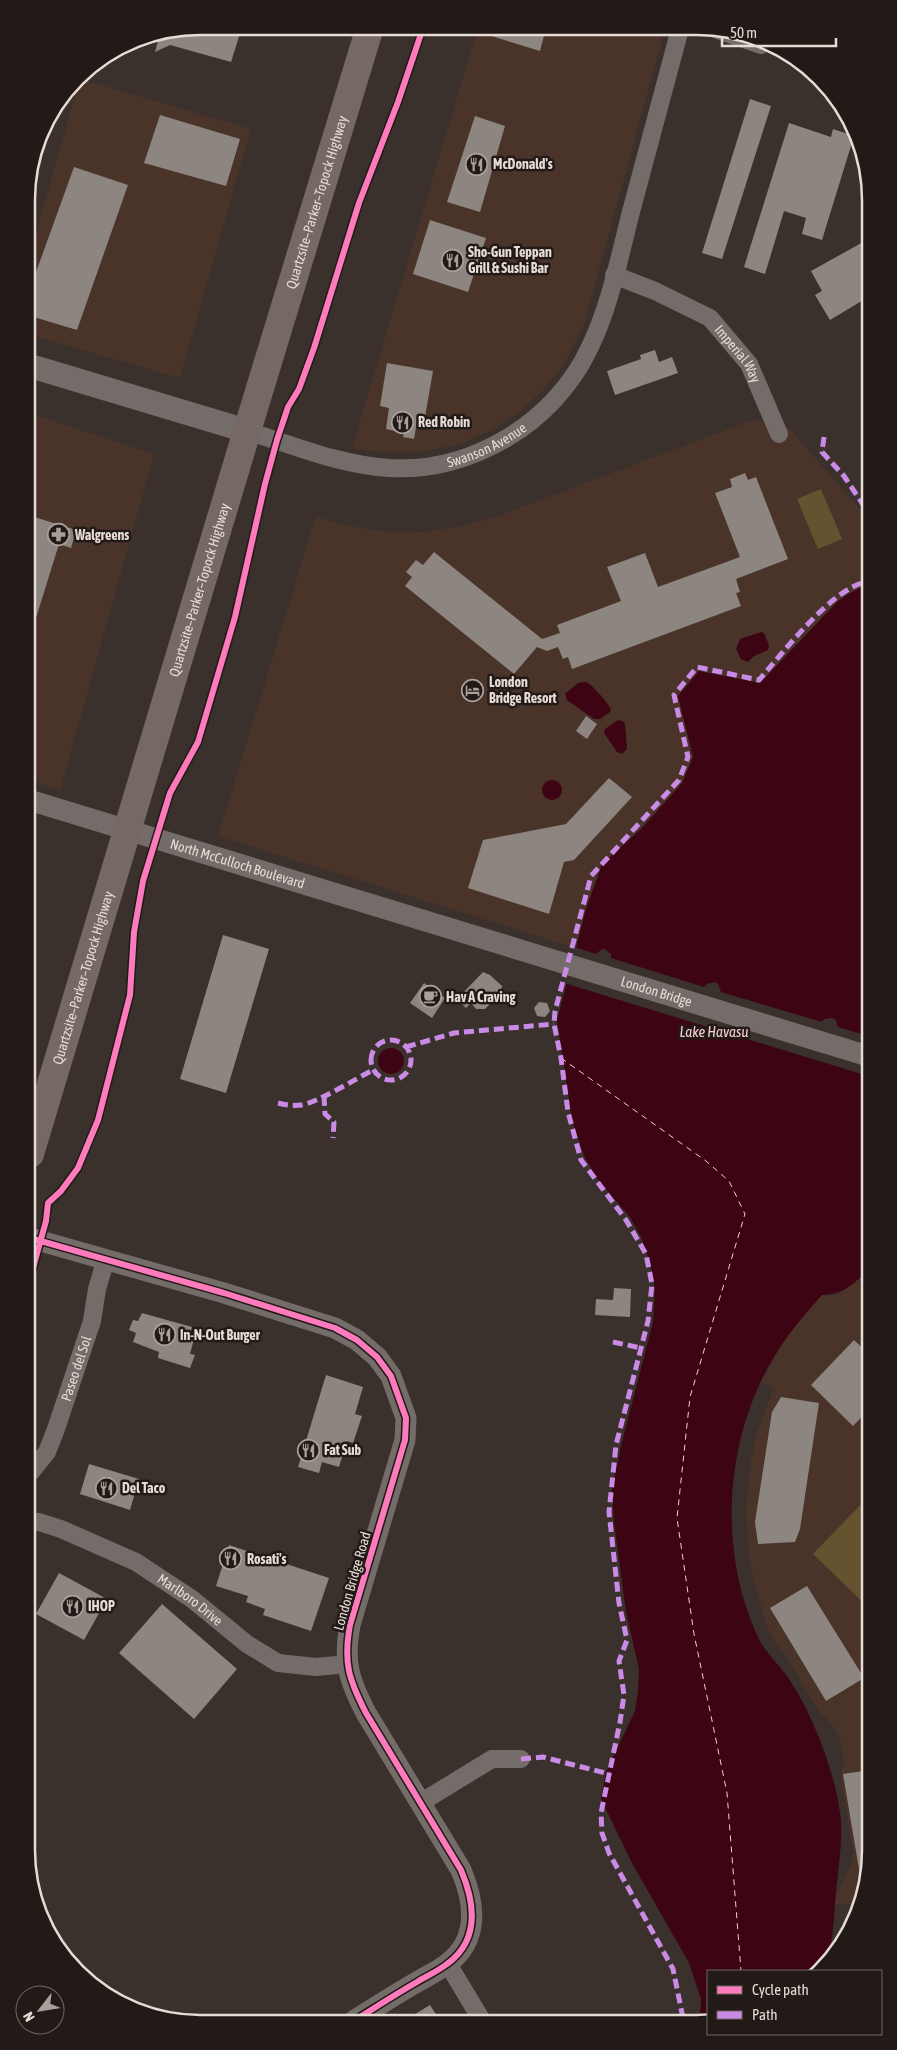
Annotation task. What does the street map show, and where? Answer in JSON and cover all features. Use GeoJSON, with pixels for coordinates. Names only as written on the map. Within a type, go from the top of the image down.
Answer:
{"type":"FeatureCollection","features":[{"type":"Feature","properties":{"kind":"highway","name":"Quartzsite–Parker–Topock Highway"},"geometry":{"type":"LineString","coordinates":[[35,1137],[368,35]]}},
{"type":"Feature","properties":{"kind":"main road","name":"Swanson Avenue"},"geometry":{"type":"LineString","coordinates":[[35,367],[247,431]]}},
{"type":"Feature","properties":{"kind":"street","name":"Swanson Avenue"},"geometry":{"type":"LineString","coordinates":[[247,431],[354,464],[391,468],[446,463],[499,443],[530,422],[557,397],[569,382],[586,355],[596,334],[614,275],[678,35]]}},
{"type":"Feature","properties":{"kind":"street","name":"Imperial Way"},"geometry":{"type":"LineString","coordinates":[[614,275],[655,291],[710,318],[749,364],[779,434]]}},
{"type":"Feature","properties":{"kind":"street","name":"North McCulloch Boulevard"},"geometry":{"type":"LineString","coordinates":[[35,802],[444,927]]}},
{"type":"Feature","properties":{"kind":"street","name":"London Bridge"},"geometry":{"type":"LineString","coordinates":[[444,927],[862,1054]]}},
{"type":"Feature","properties":{"kind":"street","name":"London Bridge Road"},"geometry":{"type":"LineString","coordinates":[[35,1239],[334,1328],[357,1340],[377,1357],[391,1376],[406,1418],[405,1440],[350,1625],[347,1664],[353,1688],[366,1713],[461,1870],[470,1890],[472,1909],[471,1929],[465,1943],[448,1964],[363,2015]]}},
{"type":"Feature","properties":{"kind":"street","name":"Paseo del Sol"},"geometry":{"type":"LineString","coordinates":[[35,1467],[47,1452],[56,1429],[92,1321],[97,1289],[106,1259]]}},
{"type":"Feature","properties":{"kind":"street","name":"Marlboro Drive"},"geometry":{"type":"LineString","coordinates":[[35,1522],[62,1530],[136,1562],[192,1599],[247,1644],[278,1663],[316,1666],[347,1664]]}},
{"type":"Feature","properties":{"kind":"street"},"geometry":{"type":"LineString","coordinates":[[420,1803],[492,1759],[521,1759]]}},
{"type":"Feature","properties":{"kind":"street"},"geometry":{"type":"LineString","coordinates":[[448,1964],[479,2015]]}},
{"type":"Feature","properties":{"kind":"shaded area"},"geometry":{"type":"Polygon","coordinates":[[[476,35],[663,35],[583,328],[567,359],[557,373],[546,387],[521,411],[492,430],[460,444],[426,451],[391,453],[352,448],[476,35]]]}},
{"type":"Feature","properties":{"kind":"shaded area"},"geometry":{"type":"Polygon","coordinates":[[[86,81],[251,129],[180,378],[35,336],[35,236],[77,90],[86,81]]]}},
{"type":"Feature","properties":{"kind":"shaded area"},"geometry":{"type":"Polygon","coordinates":[[[35,416],[154,454],[60,791],[35,781],[35,416]]]}},
{"type":"Feature","properties":{"kind":"shaded area","name":"London Bridge Resort"},"geometry":{"type":"Polygon","coordinates":[[[752,420],[789,428],[862,511],[862,587],[838,601],[760,683],[699,671],[678,696],[693,757],[682,783],[641,829],[602,864],[586,909],[576,948],[218,836],[316,516],[339,524],[380,531],[422,532],[464,526],[504,514],[752,420]]]}},
{"type":"Feature","properties":{"kind":"shaded area"},"geometry":{"type":"Polygon","coordinates":[[[821,489],[842,539],[818,549],[797,499],[821,489]]]}},
{"type":"Feature","properties":{"kind":"shaded area"},"geometry":{"type":"Polygon","coordinates":[[[862,1276],[862,1860],[859,1882],[853,1904],[835,1904],[836,1896],[852,1863],[853,1851],[841,1775],[844,1761],[841,1742],[835,1729],[819,1712],[785,1654],[769,1632],[755,1586],[750,1561],[746,1510],[751,1460],[756,1435],[774,1388],[761,1382],[787,1336],[822,1295],[837,1295],[862,1276]]]}},
{"type":"Feature","properties":{"kind":"shaded area"},"geometry":{"type":"Polygon","coordinates":[[[862,1503],[862,1601],[813,1554],[862,1503]]]}},
{"type":"Feature","properties":{"kind":"water","name":"Lake Havasu"},"geometry":{"type":"Polygon","coordinates":[[[862,587],[862,1275],[842,1291],[822,1295],[804,1315],[773,1358],[749,1411],[740,1443],[734,1476],[732,1509],[733,1542],[738,1575],[746,1607],[761,1643],[798,1693],[821,1743],[833,1780],[840,1813],[841,1834],[833,1929],[830,1946],[810,1970],[707,1970],[707,2015],[700,2015],[701,1999],[689,1963],[632,1863],[601,1799],[606,1772],[635,1711],[638,1692],[639,1669],[626,1612],[614,1522],[612,1489],[653,1322],[655,1288],[650,1262],[641,1237],[630,1217],[599,1181],[585,1158],[572,1121],[557,1020],[586,909],[602,864],[641,829],[682,783],[693,757],[678,696],[699,671],[760,683],[838,601],[862,587]]]}},
{"type":"Feature","properties":{"kind":"water"},"geometry":{"type":"Polygon","coordinates":[[[761,632],[764,633],[769,645],[768,650],[754,656],[748,662],[741,659],[736,649],[740,639],[761,632]]]}},
{"type":"Feature","properties":{"kind":"water"},"geometry":{"type":"Polygon","coordinates":[[[586,682],[592,686],[609,706],[610,712],[600,719],[594,719],[567,700],[565,694],[578,683],[586,682]]]}},
{"type":"Feature","properties":{"kind":"water"},"geometry":{"type":"Polygon","coordinates":[[[618,720],[623,721],[625,724],[627,749],[622,754],[617,752],[604,733],[605,729],[618,720]]]}},
{"type":"Feature","properties":{"kind":"water"},"geometry":{"type":"Polygon","coordinates":[[[552,780],[559,783],[562,790],[559,797],[552,800],[545,797],[542,790],[545,783],[552,780]]]}},
{"type":"Feature","properties":{"kind":"water"},"geometry":{"type":"Polygon","coordinates":[[[391,1048],[400,1052],[404,1061],[400,1070],[391,1074],[382,1070],[378,1061],[382,1052],[391,1048]]]}},
{"type":"Feature","properties":{"kind":"pier"},"geometry":{"type":"Polygon","coordinates":[[[574,947],[596,954],[605,949],[611,954],[611,958],[704,987],[715,982],[718,984],[721,992],[822,1022],[824,1019],[832,1018],[836,1020],[838,1027],[862,1034],[862,1074],[564,983],[574,947]]]}},
{"type":"Feature","properties":{"kind":"building"},"geometry":{"type":"Polygon","coordinates":[[[190,35],[239,35],[231,62],[170,45],[155,52],[158,41],[168,38],[190,35]]]}},
{"type":"Feature","properties":{"kind":"building"},"geometry":{"type":"Polygon","coordinates":[[[488,35],[544,35],[540,51],[488,35]]]}},
{"type":"Feature","properties":{"kind":"building"},"geometry":{"type":"Polygon","coordinates":[[[750,99],[771,106],[722,259],[702,253],[750,99]]]}},
{"type":"Feature","properties":{"kind":"building"},"geometry":{"type":"Polygon","coordinates":[[[160,115],[240,139],[226,186],[144,163],[160,115]]]}},
{"type":"Feature","properties":{"kind":"building","name":"McDonald's"},"geometry":{"type":"Polygon","coordinates":[[[475,116],[505,126],[480,212],[447,202],[475,116]]]}},
{"type":"Feature","properties":{"kind":"building"},"geometry":{"type":"Polygon","coordinates":[[[789,123],[831,137],[833,129],[848,134],[851,144],[822,240],[802,234],[806,218],[784,211],[765,274],[744,267],[789,123]]]}},
{"type":"Feature","properties":{"kind":"building"},"geometry":{"type":"Polygon","coordinates":[[[74,167],[128,185],[77,330],[35,317],[35,275],[74,167]]]}},
{"type":"Feature","properties":{"kind":"building"},"geometry":{"type":"Polygon","coordinates":[[[430,220],[486,238],[468,292],[413,274],[430,220]]]}},
{"type":"Feature","properties":{"kind":"building"},"geometry":{"type":"Polygon","coordinates":[[[862,243],[862,301],[830,320],[815,295],[822,291],[811,271],[862,243]]]}},
{"type":"Feature","properties":{"kind":"building"},"geometry":{"type":"Polygon","coordinates":[[[655,350],[659,362],[672,357],[678,373],[615,395],[607,371],[641,359],[640,355],[655,350]]]}},
{"type":"Feature","properties":{"kind":"building"},"geometry":{"type":"Polygon","coordinates":[[[387,363],[433,371],[425,417],[418,416],[414,439],[403,437],[404,433],[386,429],[389,408],[380,406],[387,363]]]}},
{"type":"Feature","properties":{"kind":"building"},"geometry":{"type":"Polygon","coordinates":[[[745,473],[748,480],[756,477],[788,559],[736,579],[740,592],[736,593],[741,606],[572,669],[568,657],[563,659],[558,647],[547,651],[537,647],[514,674],[405,586],[412,577],[406,572],[416,560],[423,565],[434,552],[542,639],[560,633],[557,625],[621,601],[607,567],[645,553],[658,587],[740,557],[715,493],[732,487],[730,479],[745,473]]]}},
{"type":"Feature","properties":{"kind":"building","name":"Walgreens"},"geometry":{"type":"Polygon","coordinates":[[[35,517],[76,530],[71,548],[59,544],[35,621],[35,517]]]}},
{"type":"Feature","properties":{"kind":"building"},"geometry":{"type":"Polygon","coordinates":[[[586,716],[597,724],[587,739],[576,731],[586,716]]]}},
{"type":"Feature","properties":{"kind":"building"},"geometry":{"type":"Polygon","coordinates":[[[609,778],[632,797],[574,860],[564,862],[549,914],[468,888],[483,840],[566,824],[609,778]]]}},
{"type":"Feature","properties":{"kind":"building"},"geometry":{"type":"Polygon","coordinates":[[[223,935],[269,949],[226,1093],[180,1079],[223,935]]]}},
{"type":"Feature","properties":{"kind":"building"},"geometry":{"type":"Polygon","coordinates":[[[483,972],[490,975],[502,986],[501,993],[485,1009],[476,1009],[471,1003],[466,1008],[457,999],[483,972]]]}},
{"type":"Feature","properties":{"kind":"building","name":"Hav A Craving"},"geometry":{"type":"Polygon","coordinates":[[[424,983],[445,998],[432,1018],[410,1003],[424,983]]]}},
{"type":"Feature","properties":{"kind":"building"},"geometry":{"type":"Polygon","coordinates":[[[539,1002],[547,1003],[550,1011],[545,1017],[537,1016],[534,1008],[539,1002]]]}},
{"type":"Feature","properties":{"kind":"building"},"geometry":{"type":"Polygon","coordinates":[[[614,1288],[631,1289],[630,1317],[595,1315],[596,1299],[613,1300],[614,1288]]]}},
{"type":"Feature","properties":{"kind":"building","name":"In-N-Out Burger"},"geometry":{"type":"Polygon","coordinates":[[[142,1313],[192,1327],[190,1334],[195,1335],[190,1354],[195,1355],[190,1368],[158,1358],[159,1352],[133,1342],[136,1333],[129,1330],[133,1320],[138,1321],[142,1313]]]}},
{"type":"Feature","properties":{"kind":"building"},"geometry":{"type":"Polygon","coordinates":[[[854,1340],[862,1347],[862,1416],[853,1426],[811,1385],[854,1340]]]}},
{"type":"Feature","properties":{"kind":"building"},"geometry":{"type":"Polygon","coordinates":[[[326,1375],[363,1387],[355,1414],[362,1416],[353,1443],[347,1441],[339,1467],[322,1462],[319,1473],[298,1467],[326,1375]]]}},
{"type":"Feature","properties":{"kind":"building"},"geometry":{"type":"Polygon","coordinates":[[[781,1397],[819,1403],[800,1529],[795,1542],[758,1544],[755,1522],[772,1412],[781,1397]]]}},
{"type":"Feature","properties":{"kind":"building"},"geometry":{"type":"Polygon","coordinates":[[[89,1464],[139,1479],[130,1510],[80,1494],[89,1464]]]}},
{"type":"Feature","properties":{"kind":"building"},"geometry":{"type":"Polygon","coordinates":[[[229,1545],[329,1578],[311,1631],[263,1615],[265,1609],[246,1602],[248,1596],[216,1586],[229,1545]]]}},
{"type":"Feature","properties":{"kind":"building","name":"IHOP"},"geometry":{"type":"Polygon","coordinates":[[[59,1573],[107,1599],[84,1640],[36,1614],[59,1573]]]}},
{"type":"Feature","properties":{"kind":"building"},"geometry":{"type":"Polygon","coordinates":[[[807,1586],[862,1675],[862,1679],[826,1701],[770,1608],[807,1586]]]}},
{"type":"Feature","properties":{"kind":"building"},"geometry":{"type":"Polygon","coordinates":[[[162,1604],[237,1669],[194,1719],[119,1653],[162,1604]]]}},
{"type":"Feature","properties":{"kind":"building"},"geometry":{"type":"Polygon","coordinates":[[[862,1771],[862,1860],[860,1875],[843,1774],[862,1771]]]}},
{"type":"Feature","properties":{"kind":"building"},"geometry":{"type":"Polygon","coordinates":[[[430,2005],[436,2015],[414,2015],[430,2005]]]}},
{"type":"Feature","properties":{"kind":"ferry route"},"geometry":{"type":"LineString","coordinates":[[561,1058],[706,1161],[729,1181],[745,1214],[690,1397],[677,1518],[694,1634],[727,1793],[741,1970]]}},
{"type":"Feature","properties":{"kind":"marked path"},"geometry":{"type":"LineString","coordinates":[[824,437],[822,452],[844,476],[862,503]]}},
{"type":"Feature","properties":{"kind":"marked path"},"geometry":{"type":"LineString","coordinates":[[682,2015],[673,1969],[609,1853],[602,1833],[601,1813],[620,1722],[624,1695],[619,1661],[627,1640],[619,1603],[609,1512],[616,1445],[648,1321],[652,1284],[646,1254],[626,1220],[581,1160],[568,1112],[561,1058],[554,1024],[555,1011],[591,876],[679,780],[688,757],[674,695],[697,667],[759,680],[823,609],[838,596],[862,583]]}},
{"type":"Feature","properties":{"kind":"marked path"},"geometry":{"type":"LineString","coordinates":[[406,1047],[454,1033],[554,1024]]}},
{"type":"Feature","properties":{"kind":"marked path"},"geometry":{"type":"LineString","coordinates":[[395,1040],[402,1043],[408,1049],[411,1060],[410,1068],[402,1077],[395,1080],[387,1080],[380,1077],[372,1068],[371,1056],[374,1049],[383,1041],[395,1040]]}},
{"type":"Feature","properties":{"kind":"marked path"},"geometry":{"type":"LineString","coordinates":[[278,1103],[287,1105],[308,1103],[373,1070]]}},
{"type":"Feature","properties":{"kind":"marked path"},"geometry":{"type":"LineString","coordinates":[[324,1096],[325,1114],[334,1122],[333,1138]]}},
{"type":"Feature","properties":{"kind":"marked path"},"geometry":{"type":"LineString","coordinates":[[613,1342],[641,1348]]}},
{"type":"Feature","properties":{"kind":"marked path"},"geometry":{"type":"LineString","coordinates":[[521,1759],[543,1757],[609,1774]]}},
{"type":"Feature","properties":{"kind":"cycle path"},"geometry":{"type":"LineString","coordinates":[[35,1261],[46,1221],[48,1203],[61,1191],[78,1168],[98,1120],[130,995],[134,932],[143,881],[170,793],[198,742],[235,617],[265,484],[277,440],[288,407],[299,389],[314,348],[359,203],[398,102],[421,35]]}},
{"type":"Feature","properties":{"kind":"cycle path"},"geometry":{"type":"LineString","coordinates":[[35,1239],[224,1293],[335,1328],[357,1340],[377,1357],[391,1376],[406,1418],[405,1440],[350,1625],[347,1650],[349,1671],[355,1691],[366,1713],[461,1870],[469,1895],[472,1920],[465,1944],[447,1964],[363,2015]]}},
{"type":"Feature","properties":{"kind":"place","name":"McDonald's"},"geometry":{"type":"Point","coordinates":[477,164]}},
{"type":"Feature","properties":{"kind":"place","name":"Sho-Gun Teppan Grill & Sushi Bar"},"geometry":{"type":"Point","coordinates":[452,260]}},
{"type":"Feature","properties":{"kind":"place","name":"Red Robin"},"geometry":{"type":"Point","coordinates":[402,422]}},
{"type":"Feature","properties":{"kind":"place","name":"Walgreens"},"geometry":{"type":"Point","coordinates":[59,535]}},
{"type":"Feature","properties":{"kind":"place","name":"London Bridge Resort"},"geometry":{"type":"Point","coordinates":[473,690]}},
{"type":"Feature","properties":{"kind":"place","name":"Hav A Craving"},"geometry":{"type":"Point","coordinates":[430,997]}},
{"type":"Feature","properties":{"kind":"place","name":"In-N-Out Burger"},"geometry":{"type":"Point","coordinates":[164,1335]}},
{"type":"Feature","properties":{"kind":"place","name":"Fat Sub"},"geometry":{"type":"Point","coordinates":[308,1450]}},
{"type":"Feature","properties":{"kind":"place","name":"Del Taco"},"geometry":{"type":"Point","coordinates":[106,1488]}},
{"type":"Feature","properties":{"kind":"place","name":"Rosati's"},"geometry":{"type":"Point","coordinates":[231,1559]}},
{"type":"Feature","properties":{"kind":"place","name":"IHOP"},"geometry":{"type":"Point","coordinates":[72,1606]}}]}
